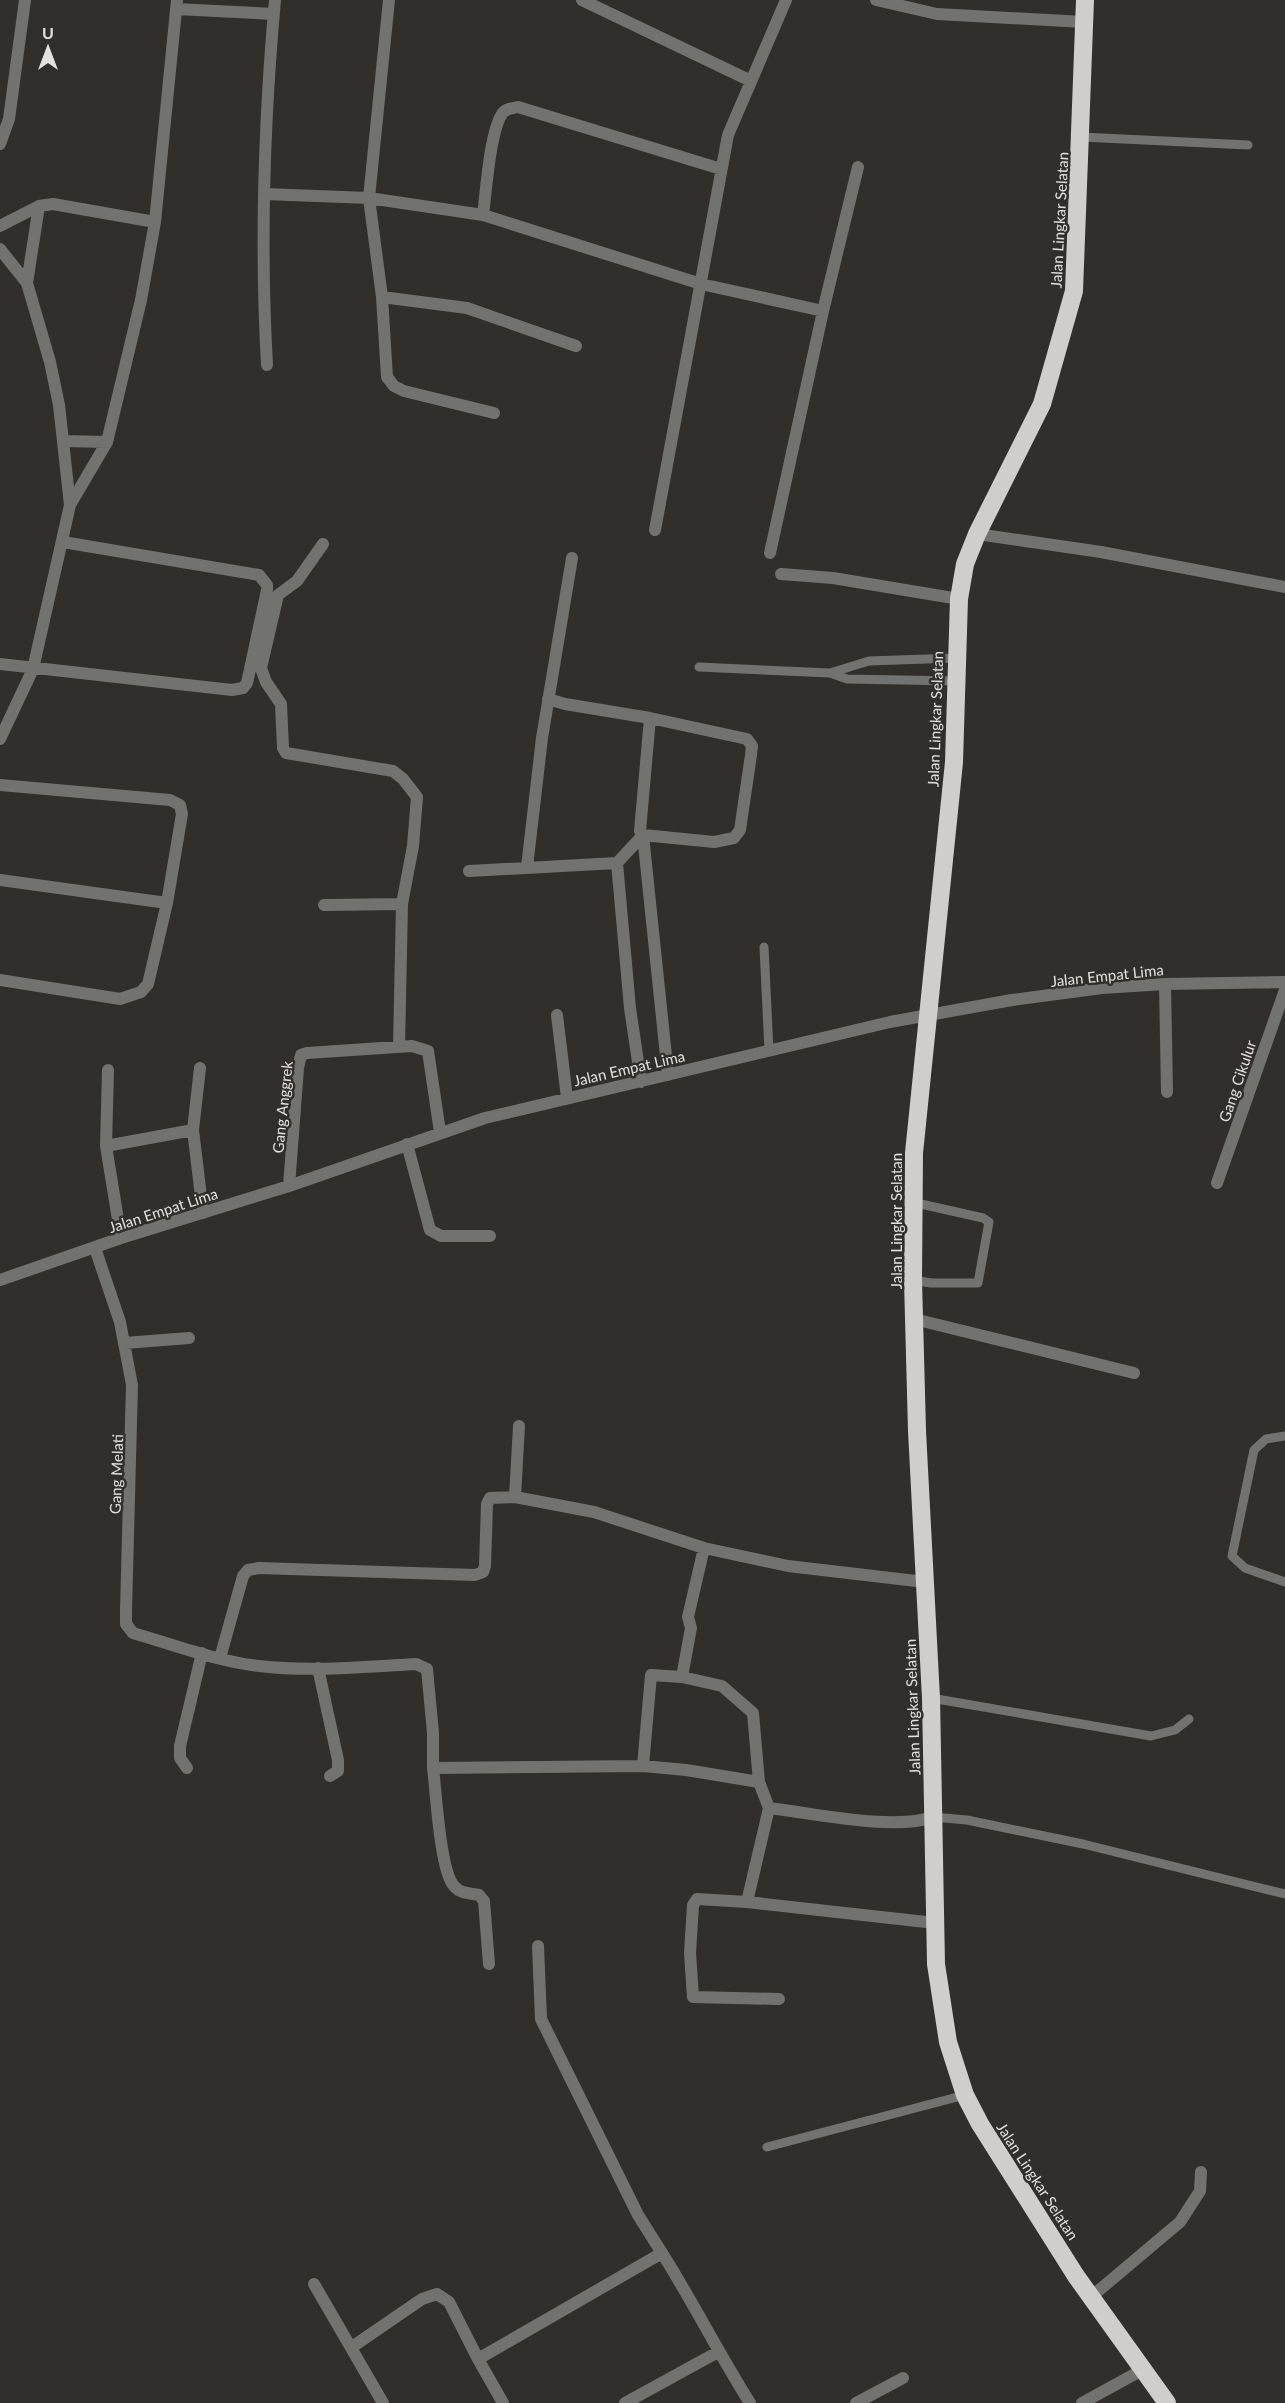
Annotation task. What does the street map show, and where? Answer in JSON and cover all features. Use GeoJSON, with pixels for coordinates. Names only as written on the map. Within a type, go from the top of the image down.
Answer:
{"type":"FeatureCollection","features":[{"type":"Feature","properties":{"kind":"highway","name":"Jalan Lingkar Selatan"},"geometry":{"type":"LineString","coordinates":[[1085,0],[1074,291],[1058,355],[1042,404],[977,534],[966,564],[959,599],[955,751],[919,1100],[912,1202],[914,1319],[931,1698],[935,1923],[942,2011],[954,2066],[965,2095],[1016,2182],[1091,2297],[1167,2403]]}},
{"type":"Feature","properties":{"kind":"street"},"geometry":{"type":"LineString","coordinates":[[0,144],[9,119],[25,0]]}},
{"type":"Feature","properties":{"kind":"street"},"geometry":{"type":"LineString","coordinates":[[267,365],[263,288],[264,194],[275,0]]}},
{"type":"Feature","properties":{"kind":"street"},"geometry":{"type":"LineString","coordinates":[[389,0],[369,198],[381,297],[387,377],[394,386],[494,413]]}},
{"type":"Feature","properties":{"kind":"street"},"geometry":{"type":"LineString","coordinates":[[582,0],[751,81]]}},
{"type":"Feature","properties":{"kind":"street"},"geometry":{"type":"LineString","coordinates":[[655,530],[728,135],[786,0]]}},
{"type":"Feature","properties":{"kind":"street"},"geometry":{"type":"LineString","coordinates":[[876,0],[937,14],[1084,22]]}},
{"type":"Feature","properties":{"kind":"street"},"geometry":{"type":"LineString","coordinates":[[70,505],[106,442],[141,300],[155,222],[177,4],[274,14]]}},
{"type":"Feature","properties":{"kind":"street"},"geometry":{"type":"LineString","coordinates":[[483,215],[495,133],[502,114],[507,109],[518,107],[721,169]]}},
{"type":"Feature","properties":{"kind":"street"},"geometry":{"type":"LineString","coordinates":[[770,553],[822,312],[858,167]]}},
{"type":"Feature","properties":{"kind":"street"},"geometry":{"type":"LineString","coordinates":[[264,194],[369,198],[483,215],[701,284],[822,312]]}},
{"type":"Feature","properties":{"kind":"street"},"geometry":{"type":"LineString","coordinates":[[0,226],[39,206],[71,206],[155,222]]}},
{"type":"Feature","properties":{"kind":"street"},"geometry":{"type":"LineString","coordinates":[[27,283],[39,206]]}},
{"type":"Feature","properties":{"kind":"street"},"geometry":{"type":"LineString","coordinates":[[0,249],[27,283],[55,382],[70,505],[33,669],[0,739]]}},
{"type":"Feature","properties":{"kind":"street"},"geometry":{"type":"LineString","coordinates":[[381,297],[467,309],[576,346]]}},
{"type":"Feature","properties":{"kind":"street"},"geometry":{"type":"LineString","coordinates":[[64,441],[106,442]]}},
{"type":"Feature","properties":{"kind":"street"},"geometry":{"type":"LineString","coordinates":[[977,534],[1101,552],[1285,587]]}},
{"type":"Feature","properties":{"kind":"street"},"geometry":{"type":"LineString","coordinates":[[0,664],[237,691],[243,688],[248,680],[267,590],[267,585],[259,575],[63,542]]}},
{"type":"Feature","properties":{"kind":"street"},"geometry":{"type":"LineString","coordinates":[[323,544],[297,581],[278,595],[261,668],[262,676],[281,704],[283,748],[286,753],[393,771],[403,779],[417,797],[413,846],[402,904],[399,1047],[421,1047],[428,1052],[440,1132]]}},
{"type":"Feature","properties":{"kind":"street"},"geometry":{"type":"LineString","coordinates":[[527,867],[548,699],[572,558]]}},
{"type":"Feature","properties":{"kind":"street"},"geometry":{"type":"LineString","coordinates":[[781,574],[832,578],[959,599]]}},
{"type":"Feature","properties":{"kind":"street"},"geometry":{"type":"LineString","coordinates":[[548,699],[739,735],[747,739],[752,746],[740,830],[734,838],[714,842],[644,835]]}},
{"type":"Feature","properties":{"kind":"street"},"geometry":{"type":"LineString","coordinates":[[650,718],[640,820],[644,835],[668,1074]]}},
{"type":"Feature","properties":{"kind":"street"},"geometry":{"type":"LineString","coordinates":[[0,785],[170,800],[180,805],[182,814],[167,903],[148,984],[141,992],[120,999],[0,980]]}},
{"type":"Feature","properties":{"kind":"street"},"geometry":{"type":"LineString","coordinates":[[469,871],[617,863],[644,835]]}},
{"type":"Feature","properties":{"kind":"street"},"geometry":{"type":"LineString","coordinates":[[617,863],[630,1008],[641,1082]]}},
{"type":"Feature","properties":{"kind":"street"},"geometry":{"type":"LineString","coordinates":[[0,880],[167,903]]}},
{"type":"Feature","properties":{"kind":"street"},"geometry":{"type":"LineString","coordinates":[[324,905],[402,904]]}},
{"type":"Feature","properties":{"kind":"street","name":"Jalan Empat Lima"},"geometry":{"type":"LineString","coordinates":[[0,1280],[121,1238],[289,1186],[440,1132],[567,1098],[890,1022],[1012,1000],[1102,988],[1165,984],[1285,982]]}},
{"type":"Feature","properties":{"kind":"street"},"geometry":{"type":"LineString","coordinates":[[1165,984],[1167,1092]]}},
{"type":"Feature","properties":{"kind":"street","name":"Gang Cikulur"},"geometry":{"type":"LineString","coordinates":[[1217,1183],[1285,990]]}},
{"type":"Feature","properties":{"kind":"street"},"geometry":{"type":"LineString","coordinates":[[557,1015],[567,1098]]}},
{"type":"Feature","properties":{"kind":"street","name":"Gang Anggrek"},"geometry":{"type":"LineString","coordinates":[[289,1186],[301,1056],[399,1047]]}},
{"type":"Feature","properties":{"kind":"street"},"geometry":{"type":"LineString","coordinates":[[200,1068],[193,1130],[203,1213]]}},
{"type":"Feature","properties":{"kind":"street"},"geometry":{"type":"LineString","coordinates":[[108,1070],[106,1146],[121,1238]]}},
{"type":"Feature","properties":{"kind":"street"},"geometry":{"type":"LineString","coordinates":[[106,1146],[193,1130]]}},
{"type":"Feature","properties":{"kind":"street"},"geometry":{"type":"LineString","coordinates":[[407,1144],[430,1230],[441,1236],[490,1236]]}},
{"type":"Feature","properties":{"kind":"street","name":"Gang Melati"},"geometry":{"type":"LineString","coordinates":[[95,1248],[125,1343],[133,1410],[126,1624],[133,1633],[220,1658],[259,1666],[318,1668],[416,1664],[427,1669],[433,1733],[433,1768]]}},
{"type":"Feature","properties":{"kind":"street"},"geometry":{"type":"LineString","coordinates":[[914,1319],[1134,1373]]}},
{"type":"Feature","properties":{"kind":"street"},"geometry":{"type":"LineString","coordinates":[[125,1343],[189,1338]]}},
{"type":"Feature","properties":{"kind":"street"},"geometry":{"type":"LineString","coordinates":[[515,1497],[519,1426]]}},
{"type":"Feature","properties":{"kind":"street"},"geometry":{"type":"LineString","coordinates":[[220,1658],[243,1576],[248,1570],[259,1568],[475,1575],[483,1572],[485,1566],[487,1504],[490,1498],[515,1497],[594,1512],[704,1548],[788,1566],[925,1582]]}},
{"type":"Feature","properties":{"kind":"street"},"geometry":{"type":"LineString","coordinates":[[682,1677],[691,1628],[688,1617],[704,1548]]}},
{"type":"Feature","properties":{"kind":"street"},"geometry":{"type":"LineString","coordinates":[[187,1768],[180,1758],[180,1746],[202,1653]]}},
{"type":"Feature","properties":{"kind":"street"},"geometry":{"type":"LineString","coordinates":[[318,1668],[338,1760],[338,1772],[330,1776]]}},
{"type":"Feature","properties":{"kind":"street"},"geometry":{"type":"LineString","coordinates":[[644,1766],[651,1675],[682,1677],[722,1686],[753,1713],[759,1782],[769,1808],[747,1902]]}},
{"type":"Feature","properties":{"kind":"street"},"geometry":{"type":"LineString","coordinates":[[489,1964],[484,1901],[479,1895],[462,1893],[452,1885],[444,1863],[433,1768],[644,1766],[686,1770],[759,1782]]}},
{"type":"Feature","properties":{"kind":"street"},"geometry":{"type":"LineString","coordinates":[[769,1808],[889,1822],[919,1822],[933,1817]]}},
{"type":"Feature","properties":{"kind":"street"},"geometry":{"type":"LineString","coordinates":[[779,1999],[693,1997],[690,1953],[693,1905],[697,1899],[706,1897],[935,1923]]}},
{"type":"Feature","properties":{"kind":"street"},"geometry":{"type":"LineString","coordinates":[[538,1946],[541,2019],[638,2215],[653,2242],[694,2303],[718,2352],[750,2403]]}},
{"type":"Feature","properties":{"kind":"street"},"geometry":{"type":"LineString","coordinates":[[1091,2297],[1180,2222],[1200,2191],[1201,2172]]}},
{"type":"Feature","properties":{"kind":"street"},"geometry":{"type":"LineString","coordinates":[[478,2359],[662,2253]]}},
{"type":"Feature","properties":{"kind":"street"},"geometry":{"type":"LineString","coordinates":[[314,2284],[383,2403]]}},
{"type":"Feature","properties":{"kind":"street"},"geometry":{"type":"LineString","coordinates":[[352,2347],[422,2299],[437,2295],[449,2302],[503,2403]]}},
{"type":"Feature","properties":{"kind":"street"},"geometry":{"type":"LineString","coordinates":[[625,2403],[718,2352]]}},
{"type":"Feature","properties":{"kind":"street"},"geometry":{"type":"LineString","coordinates":[[1082,2403],[1144,2369]]}},
{"type":"Feature","properties":{"kind":"street"},"geometry":{"type":"LineString","coordinates":[[856,2403],[903,2378]]}},
{"type":"Feature","properties":{"kind":"lane"},"geometry":{"type":"LineString","coordinates":[[1081,137],[1248,145]]}},
{"type":"Feature","properties":{"kind":"lane"},"geometry":{"type":"LineString","coordinates":[[830,673],[869,661],[956,658]]}},
{"type":"Feature","properties":{"kind":"lane"},"geometry":{"type":"LineString","coordinates":[[699,667],[830,673],[847,679],[956,681]]}},
{"type":"Feature","properties":{"kind":"lane"},"geometry":{"type":"LineString","coordinates":[[764,947],[769,1051]]}},
{"type":"Feature","properties":{"kind":"lane"},"geometry":{"type":"LineString","coordinates":[[912,1202],[983,1218],[988,1222],[978,1283],[931,1283],[913,1280]]}},
{"type":"Feature","properties":{"kind":"lane"},"geometry":{"type":"LineString","coordinates":[[1285,1436],[1266,1439],[1254,1450],[1232,1557],[1245,1568],[1285,1582]]}},
{"type":"Feature","properties":{"kind":"lane"},"geometry":{"type":"LineString","coordinates":[[931,1698],[1151,1736],[1175,1730],[1189,1719]]}},
{"type":"Feature","properties":{"kind":"lane"},"geometry":{"type":"LineString","coordinates":[[933,1817],[967,1820],[1083,1844],[1285,1894]]}},
{"type":"Feature","properties":{"kind":"lane"},"geometry":{"type":"LineString","coordinates":[[767,2147],[965,2095]]}}]}
